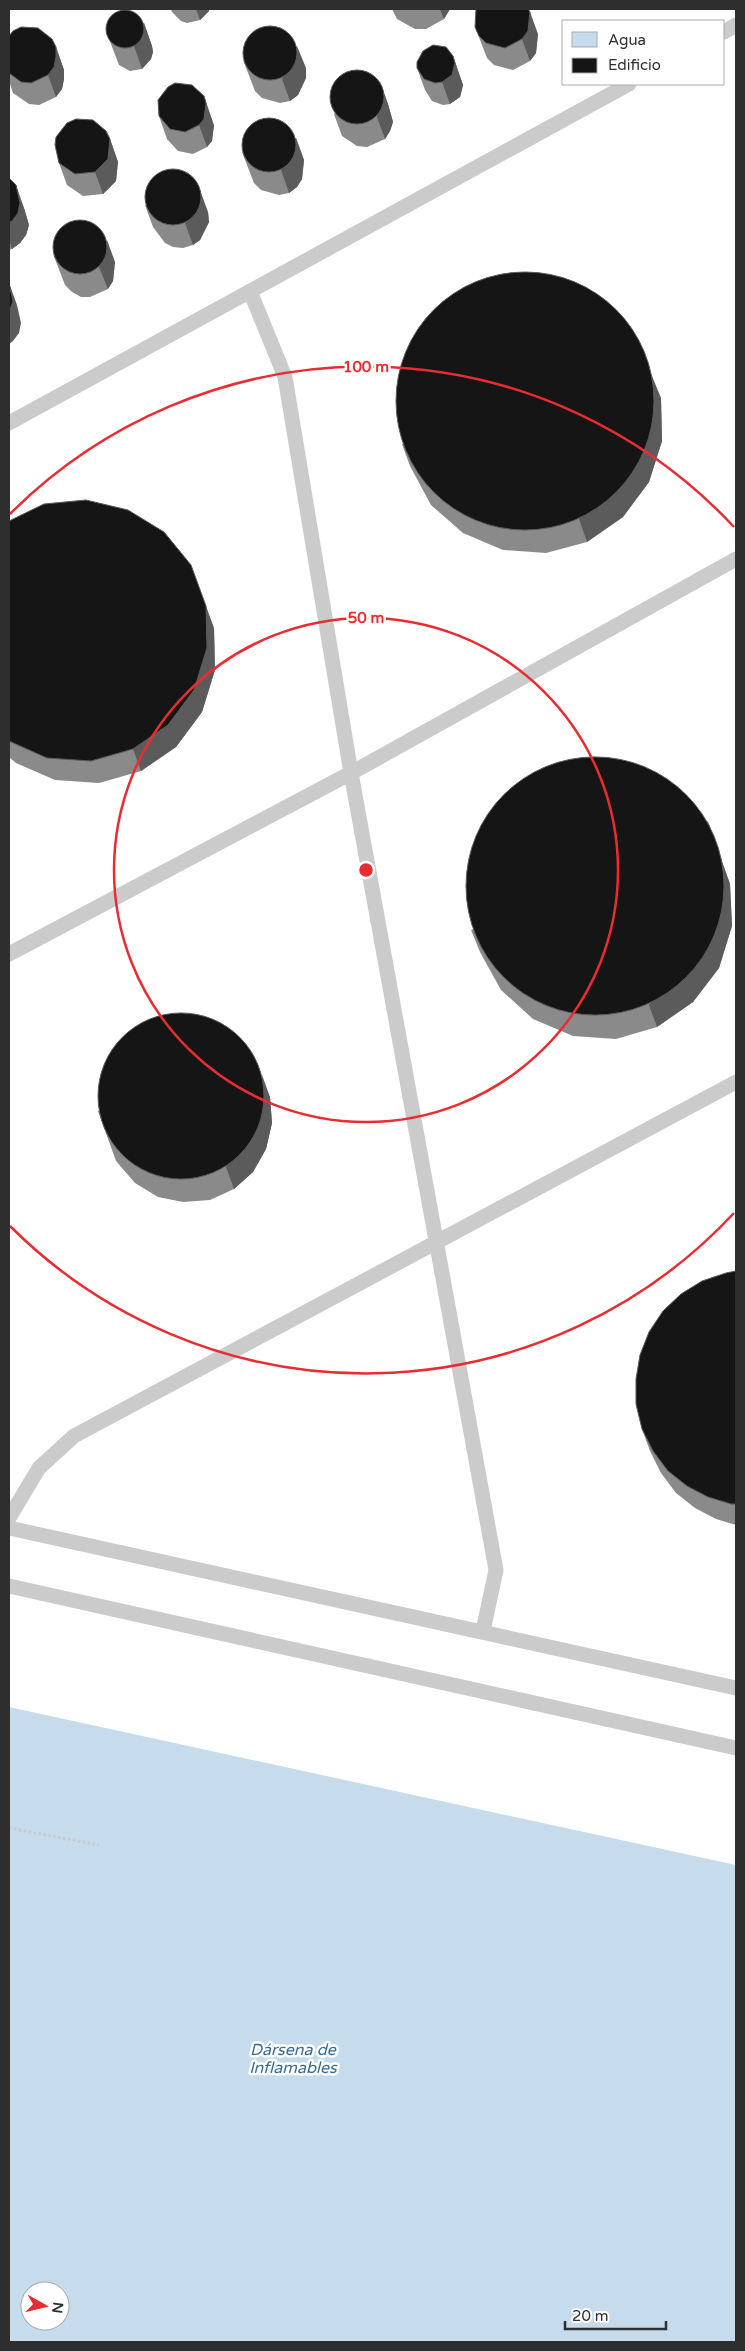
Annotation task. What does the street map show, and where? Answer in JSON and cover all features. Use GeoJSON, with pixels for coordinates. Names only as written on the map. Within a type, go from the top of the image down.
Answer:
{"type":"FeatureCollection","features":[{"type":"Feature","properties":{"kind":"lane"},"geometry":{"type":"LineString","coordinates":[[725,31],[736,25]]}},
{"type":"Feature","properties":{"kind":"lane"},"geometry":{"type":"LineString","coordinates":[[9,424],[627,85]]}},
{"type":"Feature","properties":{"kind":"lane"},"geometry":{"type":"LineString","coordinates":[[250,292],[285,377],[351,773],[496,1570],[483,1631]]}},
{"type":"Feature","properties":{"kind":"lane"},"geometry":{"type":"LineString","coordinates":[[9,954],[351,773],[736,559]]}},
{"type":"Feature","properties":{"kind":"lane"},"geometry":{"type":"LineString","coordinates":[[9,1518],[39,1468],[74,1436],[736,1082]]}},
{"type":"Feature","properties":{"kind":"lane"},"geometry":{"type":"LineString","coordinates":[[9,1528],[736,1688]]}},
{"type":"Feature","properties":{"kind":"lane"},"geometry":{"type":"LineString","coordinates":[[9,1586],[736,1748]]}},
{"type":"Feature","properties":{"kind":"path"},"geometry":{"type":"LineString","coordinates":[[9,1828],[99,1845]]}},
{"type":"Feature","properties":{"kind":"water","name":"Dársena de Inflamables"},"geometry":{"type":"Polygon","coordinates":[[[9,1707],[736,1865],[736,2342],[9,2342],[9,1707]]]}},
{"type":"Feature","properties":{"kind":"building"},"geometry":{"type":"Polygon","coordinates":[[[476,9],[528,9],[530,12],[528,31],[522,39],[505,48],[486,43],[479,36],[475,27],[476,9]]]}},
{"type":"Feature","properties":{"kind":"building"},"geometry":{"type":"Polygon","coordinates":[[[125,10],[132,11],[138,16],[143,22],[143,36],[138,42],[132,47],[125,48],[118,47],[112,42],[107,36],[106,29],[107,22],[112,16],[118,11],[125,10]]]}},
{"type":"Feature","properties":{"kind":"building"},"geometry":{"type":"Polygon","coordinates":[[[265,26],[275,26],[285,30],[293,38],[297,53],[293,68],[285,76],[275,80],[265,80],[255,76],[247,68],[243,58],[243,48],[247,38],[255,30],[265,26]]]}},
{"type":"Feature","properties":{"kind":"building"},"geometry":{"type":"Polygon","coordinates":[[[21,27],[38,28],[52,39],[56,47],[54,67],[48,75],[31,83],[21,82],[9,73],[9,36],[13,31],[21,27]]]}},
{"type":"Feature","properties":{"kind":"building"},"geometry":{"type":"Polygon","coordinates":[[[433,45],[446,47],[453,56],[455,63],[452,75],[442,82],[435,83],[424,79],[417,68],[417,62],[423,51],[433,45]]]}},
{"type":"Feature","properties":{"kind":"building"},"geometry":{"type":"Polygon","coordinates":[[[352,70],[362,70],[372,74],[380,82],[384,97],[380,112],[372,120],[362,124],[352,124],[342,120],[334,112],[330,102],[330,92],[334,82],[342,74],[352,70]]]}},
{"type":"Feature","properties":{"kind":"building"},"geometry":{"type":"Polygon","coordinates":[[[175,83],[192,85],[204,96],[206,103],[204,119],[199,125],[185,132],[170,129],[159,116],[158,100],[168,87],[175,83]]]}},
{"type":"Feature","properties":{"kind":"building"},"geometry":{"type":"Polygon","coordinates":[[[264,118],[274,118],[284,122],[292,130],[296,145],[292,160],[284,168],[274,172],[264,172],[254,168],[246,160],[242,150],[242,140],[246,130],[254,122],[264,118]]]}},
{"type":"Feature","properties":{"kind":"building"},"geometry":{"type":"Polygon","coordinates":[[[76,119],[93,120],[106,131],[110,139],[108,159],[95,172],[75,174],[59,163],[55,145],[56,137],[67,123],[76,119]]]}},
{"type":"Feature","properties":{"kind":"building"},"geometry":{"type":"Polygon","coordinates":[[[173,169],[188,174],[196,182],[201,197],[196,212],[188,220],[173,225],[158,220],[150,212],[145,197],[150,182],[158,174],[173,169]]]}},
{"type":"Feature","properties":{"kind":"building"},"geometry":{"type":"Polygon","coordinates":[[[9,178],[16,185],[20,203],[18,213],[9,223],[9,178]]]}},
{"type":"Feature","properties":{"kind":"building"},"geometry":{"type":"Polygon","coordinates":[[[75,220],[85,220],[95,224],[103,232],[107,247],[103,262],[95,270],[85,274],[75,274],[65,270],[57,262],[53,252],[53,242],[57,232],[65,224],[75,220]]]}},
{"type":"Feature","properties":{"kind":"building"},"geometry":{"type":"Polygon","coordinates":[[[512,272],[538,272],[563,277],[586,287],[607,301],[625,319],[639,340],[649,363],[654,388],[654,414],[649,439],[639,462],[625,483],[607,501],[586,515],[563,525],[538,530],[512,530],[487,525],[464,515],[443,501],[425,483],[411,462],[401,439],[396,414],[396,388],[401,363],[411,340],[425,319],[443,301],[464,287],[487,277],[512,272]]]}},
{"type":"Feature","properties":{"kind":"building"},"geometry":{"type":"Polygon","coordinates":[[[9,283],[13,301],[9,313],[9,283]]]}},
{"type":"Feature","properties":{"kind":"building"},"geometry":{"type":"Polygon","coordinates":[[[86,500],[128,510],[164,532],[191,565],[206,606],[207,648],[194,690],[168,725],[133,749],[91,761],[47,758],[9,741],[9,521],[44,504],[86,500]]]}},
{"type":"Feature","properties":{"kind":"building"},"geometry":{"type":"Polygon","coordinates":[[[582,757],[608,757],[633,762],[656,772],[677,786],[695,804],[709,825],[719,848],[724,873],[724,899],[719,924],[709,947],[695,968],[677,986],[656,1000],[633,1010],[608,1015],[582,1015],[557,1010],[534,1000],[513,986],[495,968],[481,947],[471,924],[466,899],[466,873],[471,848],[481,825],[495,804],[513,786],[534,772],[557,762],[582,757]]]}},
{"type":"Feature","properties":{"kind":"building"},"geometry":{"type":"Polygon","coordinates":[[[189,1013],[213,1019],[240,1037],[258,1064],[263,1080],[263,1112],[258,1128],[240,1155],[227,1165],[205,1176],[173,1179],[149,1173],[128,1160],[117,1149],[101,1120],[98,1088],[104,1064],[117,1043],[128,1032],[157,1016],[189,1013]]]}},
{"type":"Feature","properties":{"kind":"building"},"geometry":{"type":"Polygon","coordinates":[[[736,1271],[736,1504],[731,1504],[708,1497],[687,1486],[668,1471],[653,1451],[642,1429],[636,1404],[636,1379],[640,1355],[649,1332],[663,1311],[681,1294],[702,1281],[736,1271]]]}}]}
